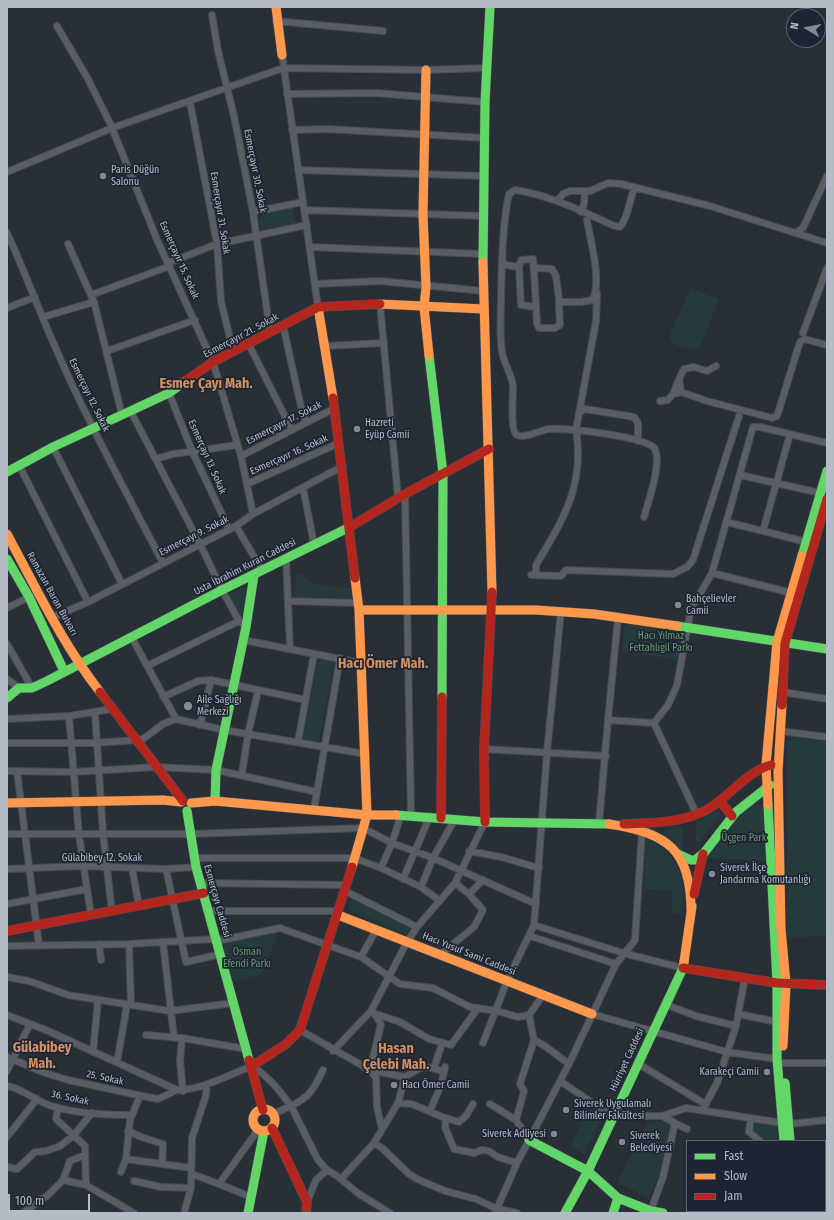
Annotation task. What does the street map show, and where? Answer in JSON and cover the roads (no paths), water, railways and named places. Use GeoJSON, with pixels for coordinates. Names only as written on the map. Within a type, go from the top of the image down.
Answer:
{"type":"FeatureCollection","features":[{"type":"Feature","properties":{"kind":"street"},"geometry":{"type":"LineString","coordinates":[[276,7],[276,21],[305,210],[318,307],[335,408],[350,527],[358,606],[366,754],[367,815],[339,913],[300,1030],[286,1044],[252,1066],[265,1074],[276,1085],[291,1106],[318,1160],[327,1170],[359,1194],[390,1213]]}},
{"type":"Feature","properties":{"kind":"street"},"geometry":{"type":"LineString","coordinates":[[333,1051],[374,1012],[407,942],[417,927],[455,883],[462,871],[469,851],[485,822],[484,749],[492,608],[489,449],[483,309],[483,176],[486,68],[490,7]]}},
{"type":"Feature","properties":{"kind":"street","name":"Esmerçayır 30. Sokak"},"geometry":{"type":"LineString","coordinates":[[212,15],[218,51],[228,89],[252,212],[270,332]]}},
{"type":"Feature","properties":{"kind":"street"},"geometry":{"type":"LineString","coordinates":[[276,21],[383,31]]}},
{"type":"Feature","properties":{"kind":"street","name":"Esmerçayır 15. Sokak"},"geometry":{"type":"LineString","coordinates":[[57,26],[88,79],[112,128],[169,264],[213,362],[241,456],[253,514]]}},
{"type":"Feature","properties":{"kind":"street"},"geometry":{"type":"LineString","coordinates":[[7,172],[112,128],[228,89],[283,68],[426,70],[486,68]]}},
{"type":"Feature","properties":{"kind":"street"},"geometry":{"type":"LineString","coordinates":[[426,70],[426,135],[423,214],[426,287],[424,307],[443,473],[441,818]]}},
{"type":"Feature","properties":{"kind":"street"},"geometry":{"type":"LineString","coordinates":[[287,94],[376,93],[485,102]]}},
{"type":"Feature","properties":{"kind":"street","name":"Esmerçayır 31. Sokak"},"geometry":{"type":"LineString","coordinates":[[190,102],[217,244],[221,301],[233,351]]}},
{"type":"Feature","properties":{"kind":"street"},"geometry":{"type":"LineString","coordinates":[[292,130],[326,128],[485,138]]}},
{"type":"Feature","properties":{"kind":"street"},"geometry":{"type":"LineString","coordinates":[[298,170],[483,176]]}},
{"type":"Feature","properties":{"kind":"street"},"geometry":{"type":"LineString","coordinates":[[804,235],[803,228],[827,176]]}},
{"type":"Feature","properties":{"kind":"street"},"geometry":{"type":"LineString","coordinates":[[557,201],[570,191],[590,191],[608,183],[635,187],[710,206],[827,243]]}},
{"type":"Feature","properties":{"kind":"street"},"geometry":{"type":"LineString","coordinates":[[635,187],[630,197],[625,221],[620,227],[612,226],[590,218],[582,212],[557,201],[529,192],[515,190],[509,194],[506,210],[504,263],[501,272],[501,347],[513,384],[513,431],[517,435],[524,437],[535,432],[549,429],[576,430],[638,440],[648,443],[654,449],[657,462],[644,517]]}},
{"type":"Feature","properties":{"kind":"street"},"geometry":{"type":"LineString","coordinates":[[582,212],[585,191]]}},
{"type":"Feature","properties":{"kind":"street"},"geometry":{"type":"LineString","coordinates":[[252,212],[303,202]]}},
{"type":"Feature","properties":{"kind":"street"},"geometry":{"type":"LineString","coordinates":[[305,210],[483,216]]}},
{"type":"Feature","properties":{"kind":"street"},"geometry":{"type":"LineString","coordinates":[[590,218],[596,271],[597,293],[594,301],[596,321],[576,430],[578,445],[576,474],[572,498],[536,565],[534,575],[560,576],[566,570],[673,574],[687,567],[693,560],[739,416],[744,411]]}},
{"type":"Feature","properties":{"kind":"street"},"geometry":{"type":"LineString","coordinates":[[91,295],[217,244],[256,237],[307,225]]}},
{"type":"Feature","properties":{"kind":"street"},"geometry":{"type":"LineString","coordinates":[[796,232],[803,228]]}},
{"type":"Feature","properties":{"kind":"street","name":"Esmerçayı 12. Sokak"},"geometry":{"type":"LineString","coordinates":[[7,233],[35,297],[52,342],[163,563]]}},
{"type":"Feature","properties":{"kind":"street"},"geometry":{"type":"LineString","coordinates":[[68,244],[94,302],[126,414],[156,459],[222,590],[242,624]]}},
{"type":"Feature","properties":{"kind":"street"},"geometry":{"type":"LineString","coordinates":[[310,247],[483,254]]}},
{"type":"Feature","properties":{"kind":"street"},"geometry":{"type":"LineString","coordinates":[[535,267],[552,269],[556,276],[560,302],[560,325],[555,328],[540,328],[537,324],[535,267],[533,259],[521,260],[518,267],[521,304],[536,307]]}},
{"type":"Feature","properties":{"kind":"street"},"geometry":{"type":"LineString","coordinates":[[504,263],[518,267]]}},
{"type":"Feature","properties":{"kind":"street"},"geometry":{"type":"LineString","coordinates":[[673,394],[681,392],[744,411],[772,418],[776,416],[827,268]]}},
{"type":"Feature","properties":{"kind":"street"},"geometry":{"type":"LineString","coordinates":[[315,284],[380,281],[426,287],[483,291]]}},
{"type":"Feature","properties":{"kind":"street"},"geometry":{"type":"LineString","coordinates":[[7,308],[35,297]]}},
{"type":"Feature","properties":{"kind":"street"},"geometry":{"type":"LineString","coordinates":[[560,302],[594,301]]}},
{"type":"Feature","properties":{"kind":"street"},"geometry":{"type":"LineString","coordinates":[[43,317],[94,302]]}},
{"type":"Feature","properties":{"kind":"street"},"geometry":{"type":"LineString","coordinates":[[380,304],[402,495],[408,610],[411,815]]}},
{"type":"Feature","properties":{"kind":"street","name":"Esmerçayır 21. Sokak"},"geometry":{"type":"LineString","coordinates":[[7,472],[94,427],[126,414],[170,393],[213,362],[318,307],[380,304],[483,309]]}},
{"type":"Feature","properties":{"kind":"street"},"geometry":{"type":"LineString","coordinates":[[107,351],[195,320]]}},
{"type":"Feature","properties":{"kind":"street"},"geometry":{"type":"LineString","coordinates":[[283,326],[301,407],[306,422]]}},
{"type":"Feature","properties":{"kind":"street"},"geometry":{"type":"LineString","coordinates":[[802,338],[827,345]]}},
{"type":"Feature","properties":{"kind":"street"},"geometry":{"type":"LineString","coordinates":[[248,343],[292,430]]}},
{"type":"Feature","properties":{"kind":"street"},"geometry":{"type":"LineString","coordinates":[[324,346],[384,343]]}},
{"type":"Feature","properties":{"kind":"street"},"geometry":{"type":"LineString","coordinates":[[660,401],[668,400],[673,394],[678,379],[684,369],[694,368],[707,371],[716,366]]}},
{"type":"Feature","properties":{"kind":"street"},"geometry":{"type":"LineString","coordinates":[[678,379],[681,392]]}},
{"type":"Feature","properties":{"kind":"street","name":"Esmerçayı 13. Sokak"},"geometry":{"type":"LineString","coordinates":[[170,393],[192,451],[229,529]]}},
{"type":"Feature","properties":{"kind":"street"},"geometry":{"type":"LineString","coordinates":[[581,401],[585,409]]}},
{"type":"Feature","properties":{"kind":"street","name":"Esmerçayır 17. Sokak"},"geometry":{"type":"LineString","coordinates":[[241,456],[335,408]]}},
{"type":"Feature","properties":{"kind":"street"},"geometry":{"type":"LineString","coordinates":[[736,408],[739,416]]}},
{"type":"Feature","properties":{"kind":"street"},"geometry":{"type":"LineString","coordinates":[[579,413],[585,409],[634,417],[638,423],[638,440]]}},
{"type":"Feature","properties":{"kind":"street"},"geometry":{"type":"LineString","coordinates":[[654,723],[668,705],[677,685],[691,609],[712,573],[753,427],[760,427],[827,443]]}},
{"type":"Feature","properties":{"kind":"street"},"geometry":{"type":"LineString","coordinates":[[763,531],[790,434]]}},
{"type":"Feature","properties":{"kind":"street","name":"Esmerçayır 16. Sokak"},"geometry":{"type":"LineString","coordinates":[[248,484],[339,443]]}},
{"type":"Feature","properties":{"kind":"street"},"geometry":{"type":"LineString","coordinates":[[156,459],[174,454],[237,445]]}},
{"type":"Feature","properties":{"kind":"street"},"geometry":{"type":"LineString","coordinates":[[54,447],[122,584]]}},
{"type":"Feature","properties":{"kind":"street","name":"Usta İbrahim Kuran Caddesi"},"geometry":{"type":"LineString","coordinates":[[19,688],[32,688],[132,638],[222,590],[350,527],[402,495],[489,449]]}},
{"type":"Feature","properties":{"kind":"street"},"geometry":{"type":"LineString","coordinates":[[19,465],[88,602]]}},
{"type":"Feature","properties":{"kind":"street","name":"Esmerçayı 9. Sokak"},"geometry":{"type":"LineString","coordinates":[[52,618],[88,602],[236,526],[253,514],[343,466]]}},
{"type":"Feature","properties":{"kind":"street"},"geometry":{"type":"LineString","coordinates":[[780,1061],[782,983],[778,770],[782,692],[781,643],[824,496],[827,472]]}},
{"type":"Feature","properties":{"kind":"street"},"geometry":{"type":"LineString","coordinates":[[740,475],[824,496]]}},
{"type":"Feature","properties":{"kind":"street"},"geometry":{"type":"LineString","coordinates":[[303,488],[314,544]]}},
{"type":"Feature","properties":{"kind":"street"},"geometry":{"type":"LineString","coordinates":[[784,1140],[785,1123],[778,1022],[782,983],[766,765],[781,643],[792,593],[806,542],[824,496]]}},
{"type":"Feature","properties":{"kind":"street"},"geometry":{"type":"LineString","coordinates":[[726,522],[806,542]]}},
{"type":"Feature","properties":{"kind":"street"},"geometry":{"type":"LineString","coordinates":[[215,801],[216,770],[232,686],[243,640],[242,624],[258,573],[236,526]]}},
{"type":"Feature","properties":{"kind":"street","name":"Ramazan Baran Bulvarı"},"geometry":{"type":"LineString","coordinates":[[7,534],[78,664],[186,804]]}},
{"type":"Feature","properties":{"kind":"street"},"geometry":{"type":"LineString","coordinates":[[286,558],[290,649]]}},
{"type":"Feature","properties":{"kind":"street"},"geometry":{"type":"LineString","coordinates":[[7,560],[29,597],[64,671]]}},
{"type":"Feature","properties":{"kind":"street"},"geometry":{"type":"LineString","coordinates":[[712,573],[792,593]]}},
{"type":"Feature","properties":{"kind":"street"},"geometry":{"type":"LineString","coordinates":[[7,608],[29,597]]}},
{"type":"Feature","properties":{"kind":"street"},"geometry":{"type":"LineString","coordinates":[[288,602],[408,610],[492,608],[561,611],[688,626],[781,643],[827,649]]}},
{"type":"Feature","properties":{"kind":"street"},"geometry":{"type":"LineString","coordinates":[[483,1043],[497,1011],[507,982],[534,925],[543,823],[547,752],[561,611]]}},
{"type":"Feature","properties":{"kind":"street"},"geometry":{"type":"LineString","coordinates":[[599,823],[618,618]]}},
{"type":"Feature","properties":{"kind":"street"},"geometry":{"type":"LineString","coordinates":[[147,666],[242,624]]}},
{"type":"Feature","properties":{"kind":"street"},"geometry":{"type":"LineString","coordinates":[[132,638],[176,719]]}},
{"type":"Feature","properties":{"kind":"street"},"geometry":{"type":"LineString","coordinates":[[243,640],[361,662]]}},
{"type":"Feature","properties":{"kind":"street"},"geometry":{"type":"LineString","coordinates":[[7,644],[32,688]]}},
{"type":"Feature","properties":{"kind":"street"},"geometry":{"type":"LineString","coordinates":[[298,742],[314,654]]}},
{"type":"Feature","properties":{"kind":"street"},"geometry":{"type":"LineString","coordinates":[[314,809],[326,747],[340,658]]}},
{"type":"Feature","properties":{"kind":"street"},"geometry":{"type":"LineString","coordinates":[[7,679],[19,688],[7,696]]}},
{"type":"Feature","properties":{"kind":"street"},"geometry":{"type":"LineString","coordinates":[[163,697],[198,681],[211,680],[232,686],[306,700]]}},
{"type":"Feature","properties":{"kind":"street"},"geometry":{"type":"LineString","coordinates":[[200,725],[211,680]]}},
{"type":"Feature","properties":{"kind":"street"},"geometry":{"type":"LineString","coordinates":[[242,774],[248,734],[258,690]]}},
{"type":"Feature","properties":{"kind":"street"},"geometry":{"type":"LineString","coordinates":[[782,692],[827,699]]}},
{"type":"Feature","properties":{"kind":"street"},"geometry":{"type":"LineString","coordinates":[[7,719],[69,716],[95,713],[112,709]]}},
{"type":"Feature","properties":{"kind":"street"},"geometry":{"type":"LineString","coordinates":[[95,713],[100,802],[112,912]]}},
{"type":"Feature","properties":{"kind":"street"},"geometry":{"type":"LineString","coordinates":[[69,716],[78,835],[91,915]]}},
{"type":"Feature","properties":{"kind":"street"},"geometry":{"type":"LineString","coordinates":[[7,743],[96,744],[136,740],[143,738],[164,724],[176,719],[224,730],[366,754]]}},
{"type":"Feature","properties":{"kind":"street"},"geometry":{"type":"LineString","coordinates":[[608,720],[654,723]]}},
{"type":"Feature","properties":{"kind":"street"},"geometry":{"type":"LineString","coordinates":[[654,723],[696,813]]}},
{"type":"Feature","properties":{"kind":"street"},"geometry":{"type":"LineString","coordinates":[[780,731],[827,737]]}},
{"type":"Feature","properties":{"kind":"street"},"geometry":{"type":"LineString","coordinates":[[484,749],[606,756]]}},
{"type":"Feature","properties":{"kind":"street"},"geometry":{"type":"LineString","coordinates":[[612,825],[657,823],[707,810],[766,765],[775,766],[778,770]]}},
{"type":"Feature","properties":{"kind":"street"},"geometry":{"type":"LineString","coordinates":[[7,771],[73,772],[98,769],[156,767],[216,770],[242,774],[317,792]]}},
{"type":"Feature","properties":{"kind":"street"},"geometry":{"type":"LineString","coordinates":[[675,853],[689,860],[695,860],[703,854],[732,816],[749,800],[767,788],[775,780],[778,770]]}},
{"type":"Feature","properties":{"kind":"street"},"geometry":{"type":"LineString","coordinates":[[17,771],[39,945]]}},
{"type":"Feature","properties":{"kind":"street"},"geometry":{"type":"LineString","coordinates":[[7,803],[20,804],[76,801],[100,802],[163,800],[186,804],[215,801],[367,815],[430,816],[485,822],[599,823],[612,825],[656,836],[675,853],[686,867],[691,887],[691,911]]}},
{"type":"Feature","properties":{"kind":"street"},"geometry":{"type":"LineString","coordinates":[[720,801],[732,816]]}},
{"type":"Feature","properties":{"kind":"street","name":"Esmerçayı Caddesi"},"geometry":{"type":"LineString","coordinates":[[186,804],[195,862],[210,911],[263,1110]]}},
{"type":"Feature","properties":{"kind":"street"},"geometry":{"type":"LineString","coordinates":[[381,868],[392,843],[401,815]]}},
{"type":"Feature","properties":{"kind":"street"},"geometry":{"type":"LineString","coordinates":[[403,879],[430,816]]}},
{"type":"Feature","properties":{"kind":"street"},"geometry":{"type":"LineString","coordinates":[[421,887],[433,858],[455,819]]}},
{"type":"Feature","properties":{"kind":"street"},"geometry":{"type":"LineString","coordinates":[[656,836],[657,823]]}},
{"type":"Feature","properties":{"kind":"street"},"geometry":{"type":"LineString","coordinates":[[7,834],[190,834],[363,828],[392,843],[433,858],[536,904]]}},
{"type":"Feature","properties":{"kind":"street"},"geometry":{"type":"LineString","coordinates":[[496,1211],[517,1163],[569,1064],[616,964],[623,953],[635,940],[642,832]]}},
{"type":"Feature","properties":{"kind":"street"},"geometry":{"type":"LineString","coordinates":[[469,851],[501,857],[539,868]]}},
{"type":"Feature","properties":{"kind":"street"},"geometry":{"type":"LineString","coordinates":[[691,911],[703,854]]}},
{"type":"Feature","properties":{"kind":"street"},"geometry":{"type":"LineString","coordinates":[[354,858],[381,868],[421,887],[440,901]]}},
{"type":"Feature","properties":{"kind":"street","name":"Gülabibey 12. Sokak"},"geometry":{"type":"LineString","coordinates":[[7,869],[108,866],[166,869],[195,862],[354,858]]}},
{"type":"Feature","properties":{"kind":"street"},"geometry":{"type":"LineString","coordinates":[[132,868],[139,906]]}},
{"type":"Feature","properties":{"kind":"street"},"geometry":{"type":"LineString","coordinates":[[166,869],[171,899],[186,962],[221,954]]}},
{"type":"Feature","properties":{"kind":"street"},"geometry":{"type":"LineString","coordinates":[[469,894],[483,880]]}},
{"type":"Feature","properties":{"kind":"street"},"geometry":{"type":"LineString","coordinates":[[202,883],[346,888],[417,927]]}},
{"type":"Feature","properties":{"kind":"street"},"geometry":{"type":"LineString","coordinates":[[441,954],[474,927],[483,910],[469,894],[455,883]]}},
{"type":"Feature","properties":{"kind":"street"},"geometry":{"type":"LineString","coordinates":[[7,904],[87,889]]}},
{"type":"Feature","properties":{"kind":"street"},"geometry":{"type":"LineString","coordinates":[[7,931],[112,912],[204,893]]}},
{"type":"Feature","properties":{"kind":"street"},"geometry":{"type":"LineString","coordinates":[[210,911],[339,913]]}},
{"type":"Feature","properties":{"kind":"street","name":"Hürriyet Caddesi"},"geometry":{"type":"LineString","coordinates":[[564,1213],[588,1171],[652,1030],[667,1006],[682,968],[691,911]]}},
{"type":"Feature","properties":{"kind":"street","name":"Hacı Yusuf Sami Caddesi"},"geometry":{"type":"LineString","coordinates":[[339,913],[376,930],[592,1014]]}},
{"type":"Feature","properties":{"kind":"street"},"geometry":{"type":"LineString","coordinates":[[534,925],[623,953],[682,968],[782,983],[827,985]]}},
{"type":"Feature","properties":{"kind":"street"},"geometry":{"type":"LineString","coordinates":[[7,946],[129,944],[217,940],[280,928],[361,957],[400,984],[433,988],[470,1007],[497,1011],[518,1017],[529,1015],[543,995]]}},
{"type":"Feature","properties":{"kind":"street"},"geometry":{"type":"LineString","coordinates":[[361,957],[376,930]]}},
{"type":"Feature","properties":{"kind":"street"},"geometry":{"type":"LineString","coordinates":[[530,936],[616,964]]}},
{"type":"Feature","properties":{"kind":"street"},"geometry":{"type":"LineString","coordinates":[[163,942],[174,1038]]}},
{"type":"Feature","properties":{"kind":"street"},"geometry":{"type":"LineString","coordinates":[[99,944],[101,960]]}},
{"type":"Feature","properties":{"kind":"street"},"geometry":{"type":"LineString","coordinates":[[117,1062],[129,1005],[129,944]]}},
{"type":"Feature","properties":{"kind":"street"},"geometry":{"type":"LineString","coordinates":[[7,977],[29,981],[68,995],[170,1011],[234,1003]]}},
{"type":"Feature","properties":{"kind":"street"},"geometry":{"type":"LineString","coordinates":[[704,1107],[717,1083],[736,1026],[745,977]]}},
{"type":"Feature","properties":{"kind":"street"},"geometry":{"type":"LineString","coordinates":[[93,1052],[98,1000]]}},
{"type":"Feature","properties":{"kind":"street"},"geometry":{"type":"LineString","coordinates":[[667,1006],[696,1016],[736,1026]]}},
{"type":"Feature","properties":{"kind":"street"},"geometry":{"type":"LineString","coordinates":[[374,1012],[400,1022],[429,1039],[450,1045],[478,1008]]}},
{"type":"Feature","properties":{"kind":"street"},"geometry":{"type":"LineString","coordinates":[[370,1070],[381,1024],[374,1012]]}},
{"type":"Feature","properties":{"kind":"street"},"geometry":{"type":"LineString","coordinates":[[592,1014],[727,1052],[780,1061],[827,1063]]}},
{"type":"Feature","properties":{"kind":"street"},"geometry":{"type":"LineString","coordinates":[[738,1014],[778,1022]]}},
{"type":"Feature","properties":{"kind":"street"},"geometry":{"type":"LineString","coordinates":[[7,1015],[117,1062],[180,1091],[182,1038]]}},
{"type":"Feature","properties":{"kind":"street"},"geometry":{"type":"LineString","coordinates":[[516,1120],[524,1091],[520,1084],[534,1040],[529,1015]]}},
{"type":"Feature","properties":{"kind":"street"},"geometry":{"type":"LineString","coordinates":[[7,1071],[10,1058],[30,1024]]}},
{"type":"Feature","properties":{"kind":"street"},"geometry":{"type":"LineString","coordinates":[[300,1030],[333,1051],[370,1070],[405,1077]]}},
{"type":"Feature","properties":{"kind":"street"},"geometry":{"type":"LineString","coordinates":[[146,1035],[182,1038],[246,1049]]}},
{"type":"Feature","properties":{"kind":"street"},"geometry":{"type":"LineString","coordinates":[[534,1040],[545,1046],[569,1064]]}},
{"type":"Feature","properties":{"kind":"street"},"geometry":{"type":"LineString","coordinates":[[434,1068],[442,1043]]}},
{"type":"Feature","properties":{"kind":"street","name":"25. Sokak"},"geometry":{"type":"LineString","coordinates":[[10,1058],[45,1073],[68,1080],[158,1099],[180,1091],[207,1084],[252,1066]]}},
{"type":"Feature","properties":{"kind":"street"},"geometry":{"type":"LineString","coordinates":[[637,1063],[704,1107]]}},
{"type":"Feature","properties":{"kind":"street"},"geometry":{"type":"LineString","coordinates":[[341,1179],[374,1143],[398,1103],[405,1077],[421,1066],[445,1070],[441,1085],[430,1111]]}},
{"type":"Feature","properties":{"kind":"street"},"geometry":{"type":"LineString","coordinates":[[307,1202],[265,1130],[254,1126],[253,1119],[256,1113],[263,1110],[273,1114],[306,1099],[323,1070]]}},
{"type":"Feature","properties":{"kind":"street"},"geometry":{"type":"LineString","coordinates":[[370,1070],[376,1078],[377,1107],[382,1129]]}},
{"type":"Feature","properties":{"kind":"street"},"geometry":{"type":"LineString","coordinates":[[560,1081],[612,1116],[662,1116],[686,1108],[704,1107],[752,1118],[785,1123],[827,1120]]}},
{"type":"Feature","properties":{"kind":"street"},"geometry":{"type":"LineString","coordinates":[[184,1213],[191,1188],[192,1138],[206,1095],[207,1084]]}},
{"type":"Feature","properties":{"kind":"street","name":"36. Sokak"},"geometry":{"type":"LineString","coordinates":[[7,1086],[16,1088],[58,1108],[92,1113],[132,1115]]}},
{"type":"Feature","properties":{"kind":"street"},"geometry":{"type":"LineString","coordinates":[[121,1172],[126,1159],[128,1131],[132,1115],[140,1096]]}},
{"type":"Feature","properties":{"kind":"street"},"geometry":{"type":"LineString","coordinates":[[7,1137],[38,1099]]}},
{"type":"Feature","properties":{"kind":"street"},"geometry":{"type":"LineString","coordinates":[[398,1103],[412,1104],[459,1122],[466,1116],[473,1104]]}},
{"type":"Feature","properties":{"kind":"street"},"geometry":{"type":"LineString","coordinates":[[490,1104],[516,1120],[529,1140],[588,1171],[618,1198],[650,1212],[663,1213]]}},
{"type":"Feature","properties":{"kind":"street"},"geometry":{"type":"LineString","coordinates":[[58,1108],[56,1119],[85,1146],[84,1155],[86,1185]]}},
{"type":"Feature","properties":{"kind":"street"},"geometry":{"type":"LineString","coordinates":[[7,1167],[17,1169],[35,1152],[46,1151],[60,1146],[73,1136],[92,1113]]}},
{"type":"Feature","properties":{"kind":"street"},"geometry":{"type":"LineString","coordinates":[[219,1184],[265,1130],[275,1122],[273,1114]]}},
{"type":"Feature","properties":{"kind":"street"},"geometry":{"type":"LineString","coordinates":[[662,1116],[687,1129]]}},
{"type":"Feature","properties":{"kind":"street"},"geometry":{"type":"LineString","coordinates":[[446,1118],[445,1127],[454,1149],[474,1153],[482,1150],[517,1163]]}},
{"type":"Feature","properties":{"kind":"street"},"geometry":{"type":"LineString","coordinates":[[752,1118],[749,1132],[759,1140]]}},
{"type":"Feature","properties":{"kind":"street"},"geometry":{"type":"LineString","coordinates":[[785,1123],[790,1140]]}},
{"type":"Feature","properties":{"kind":"street"},"geometry":{"type":"LineString","coordinates":[[650,1212],[663,1177],[675,1124]]}},
{"type":"Feature","properties":{"kind":"street"},"geometry":{"type":"LineString","coordinates":[[248,1213],[265,1130]]}},
{"type":"Feature","properties":{"kind":"street"},"geometry":{"type":"LineString","coordinates":[[128,1131],[163,1144],[162,1164]]}},
{"type":"Feature","properties":{"kind":"street"},"geometry":{"type":"LineString","coordinates":[[374,1143],[382,1148],[404,1170],[417,1179],[445,1191],[476,1199],[496,1211],[517,1213]]}},
{"type":"Feature","properties":{"kind":"street"},"geometry":{"type":"LineString","coordinates":[[22,1213],[48,1195],[63,1180],[70,1161],[84,1155]]}},
{"type":"Feature","properties":{"kind":"street"},"geometry":{"type":"LineString","coordinates":[[126,1159],[162,1164],[191,1171],[251,1197]]}},
{"type":"Feature","properties":{"kind":"street"},"geometry":{"type":"LineString","coordinates":[[306,1213],[307,1202],[316,1180],[327,1170]]}},
{"type":"Feature","properties":{"kind":"street"},"geometry":{"type":"LineString","coordinates":[[63,1180],[86,1185],[134,1213]]}},
{"type":"Feature","properties":{"kind":"street"},"geometry":{"type":"LineString","coordinates":[[134,1181],[161,1187],[191,1188]]}},
{"type":"Feature","properties":{"kind":"street"},"geometry":{"type":"LineString","coordinates":[[613,1213],[618,1198]]}},
{"type":"Feature","properties":{"kind":"place","name":"Paris Düğün Salonu"},"geometry":{"type":"Point","coordinates":[103,176]}},
{"type":"Feature","properties":{"kind":"place","name":"Hazreti Eyüp Camii"},"geometry":{"type":"Point","coordinates":[357,429]}},
{"type":"Feature","properties":{"kind":"place","name":"Bahçelievler Camii"},"geometry":{"type":"Point","coordinates":[678,605]}},
{"type":"Feature","properties":{"kind":"place","name":"Aile Sağlığı Merkezi"},"geometry":{"type":"Point","coordinates":[188,706]}},
{"type":"Feature","properties":{"kind":"place","name":"Siverek İlçe Jandarma Komutanlığı"},"geometry":{"type":"Point","coordinates":[712,874]}},
{"type":"Feature","properties":{"kind":"place","name":"Karakeçi Camii"},"geometry":{"type":"Point","coordinates":[767,1072]}},
{"type":"Feature","properties":{"kind":"place","name":"Hacı Ömer Camii"},"geometry":{"type":"Point","coordinates":[394,1085]}},
{"type":"Feature","properties":{"kind":"place","name":"Siverek Uygulamalı Bilimler Fakültesi"},"geometry":{"type":"Point","coordinates":[566,1110]}},
{"type":"Feature","properties":{"kind":"place","name":"Siverek Adliyesi"},"geometry":{"type":"Point","coordinates":[554,1134]}},
{"type":"Feature","properties":{"kind":"place","name":"Siverek Belediyesi"},"geometry":{"type":"Point","coordinates":[622,1142]}},
{"type":"Feature","properties":{"kind":"district","name":"Esmer Çayı Mah."},"geometry":{"type":"Point","coordinates":[206,384]}},
{"type":"Feature","properties":{"kind":"district","name":"Hacı Ömer Mah."},"geometry":{"type":"Point","coordinates":[383,664]}},
{"type":"Feature","properties":{"kind":"district","name":"Gülabibey Mah."},"geometry":{"type":"Point","coordinates":[42,1056]}},
{"type":"Feature","properties":{"kind":"district","name":"Hasan Çelebi Mah."},"geometry":{"type":"Point","coordinates":[396,1058]}},
{"type":"Feature","properties":{"kind":"park label","name":"Hacı Yılmaz Fettahlıgil Parkı"},"geometry":{"type":"Point","coordinates":[661,642]}},
{"type":"Feature","properties":{"kind":"park label","name":"Üçgen Park"},"geometry":{"type":"Point","coordinates":[744,838]}},
{"type":"Feature","properties":{"kind":"park label","name":"Osman Efendi Parkı"},"geometry":{"type":"Point","coordinates":[247,958]}}]}
